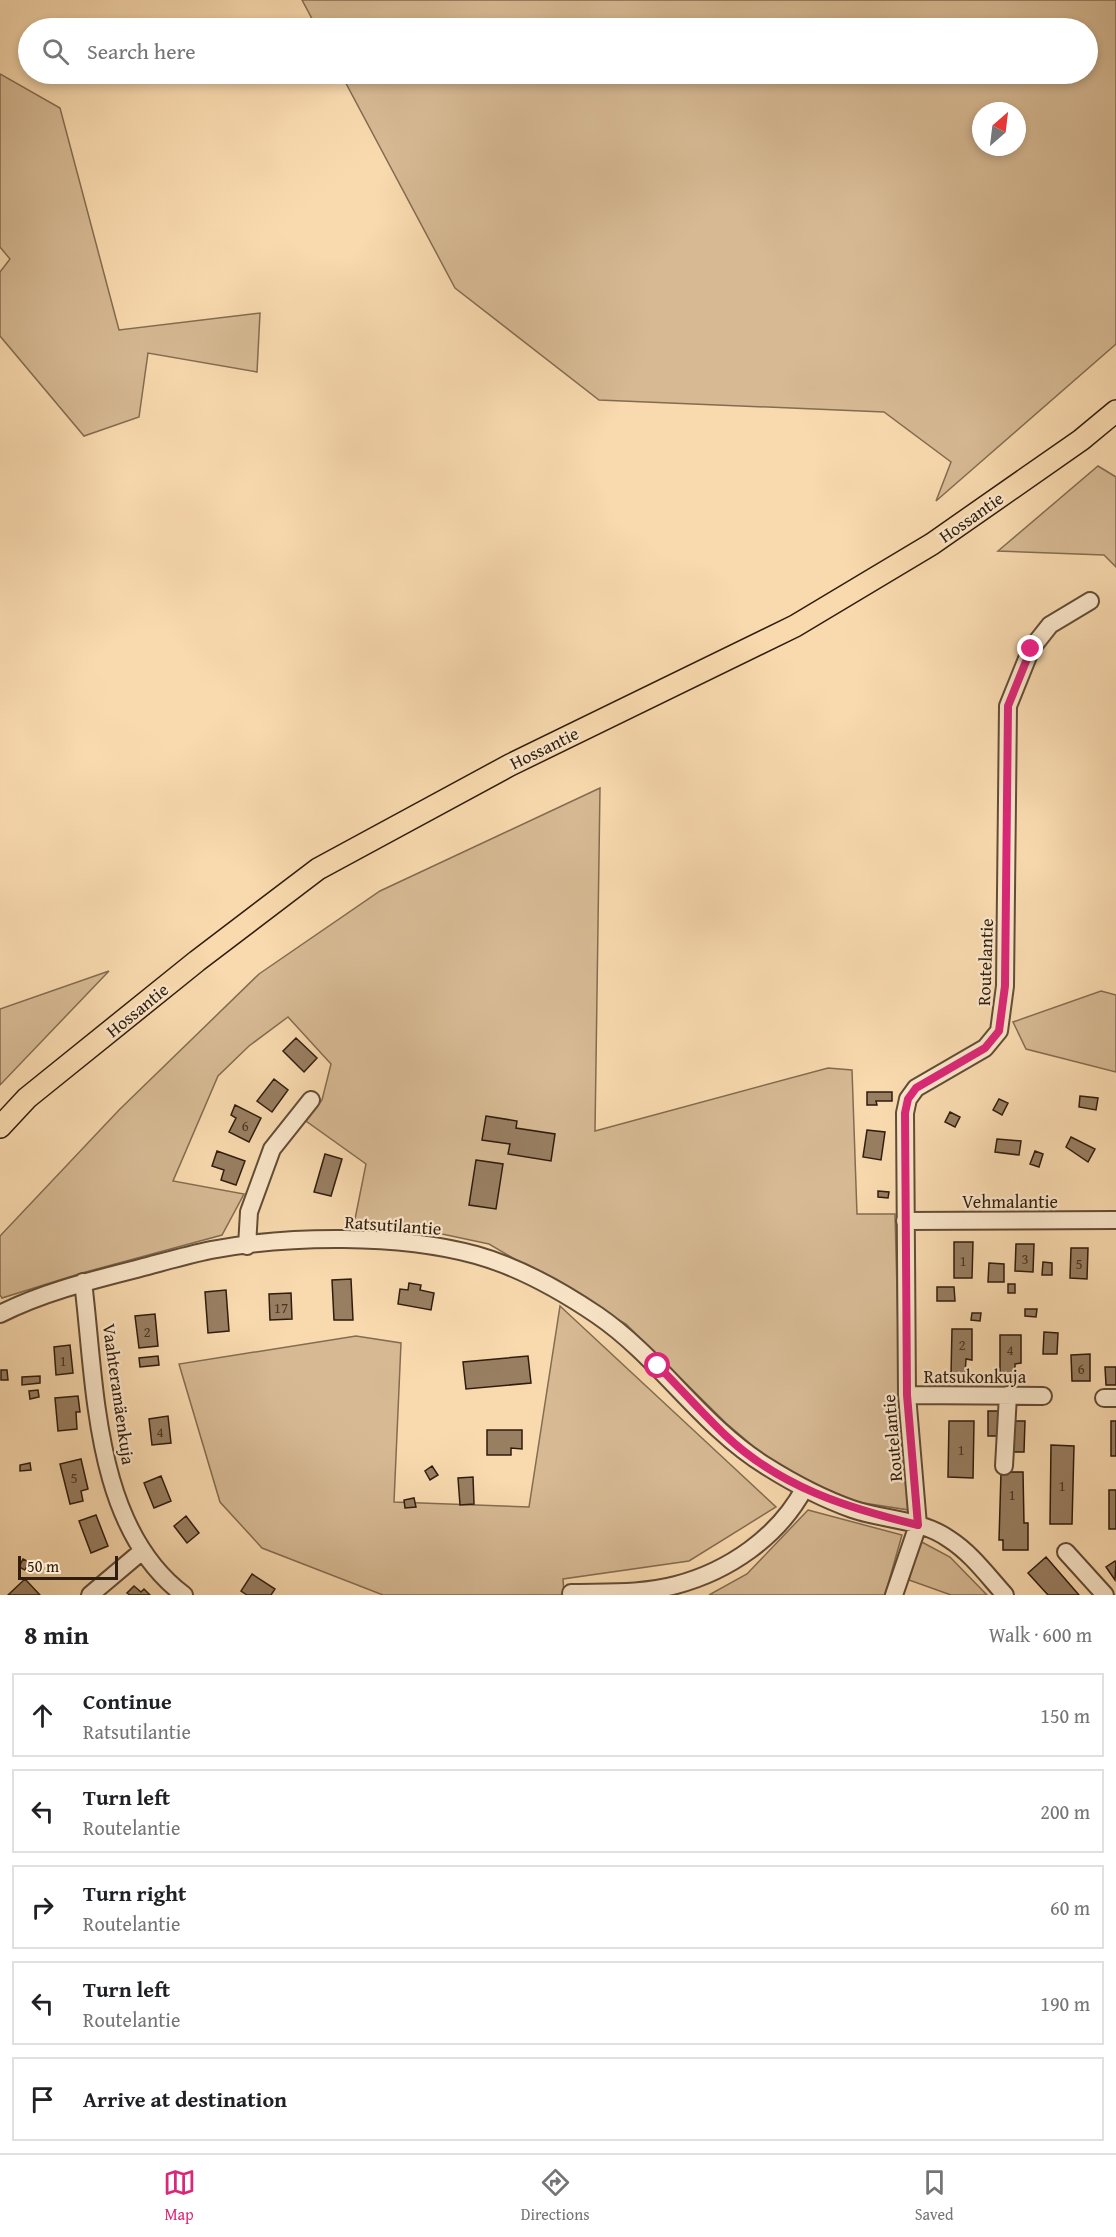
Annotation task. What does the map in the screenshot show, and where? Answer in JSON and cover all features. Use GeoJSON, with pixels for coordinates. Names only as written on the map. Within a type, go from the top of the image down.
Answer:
{"type":"FeatureCollection","features":[{"type":"Feature","properties":{"kind":"main road","name":"Hossantie"},"geometry":{"type":"LineString","coordinates":[[0,1127],[45,1084],[197,962],[318,870],[510,765],[795,626],[932,544],[1081,440],[1116,411]]}},
{"type":"Feature","properties":{"kind":"street","name":"Routelantie"},"geometry":{"type":"LineString","coordinates":[[918,1525],[907,1395],[905,1113],[908,1099],[916,1088],[985,1048],[999,1031],[1004,1010],[1008,706],[1031,649],[1050,625],[1090,601]]}},
{"type":"Feature","properties":{"kind":"street"},"geometry":{"type":"LineString","coordinates":[[247,1246],[249,1212],[272,1149],[311,1100]]}},
{"type":"Feature","properties":{"kind":"street","name":"Vehmalantie"},"geometry":{"type":"LineString","coordinates":[[905,1221],[1116,1220]]}},
{"type":"Feature","properties":{"kind":"street","name":"Ratsutilantie"},"geometry":{"type":"LineString","coordinates":[[0,1314],[84,1282],[212,1250],[293,1241],[357,1240],[429,1245],[478,1256],[535,1278],[599,1316],[658,1366],[727,1437],[762,1464],[804,1489],[854,1510],[918,1525],[947,1537],[965,1552],[1005,1595]]}},
{"type":"Feature","properties":{"kind":"street","name":"Vaahteramäenkuja"},"geometry":{"type":"LineString","coordinates":[[84,1282],[103,1448],[118,1502],[141,1552],[184,1595]]}},
{"type":"Feature","properties":{"kind":"street","name":"Ratsukonkuja"},"geometry":{"type":"LineString","coordinates":[[907,1395],[1043,1395]]}},
{"type":"Feature","properties":{"kind":"street"},"geometry":{"type":"LineString","coordinates":[[1004,1466],[1008,1395]]}},
{"type":"Feature","properties":{"kind":"street"},"geometry":{"type":"LineString","coordinates":[[571,1593],[632,1592],[675,1586],[712,1573],[749,1551],[774,1531],[796,1504],[804,1489]]}},
{"type":"Feature","properties":{"kind":"street"},"geometry":{"type":"LineString","coordinates":[[894,1595],[918,1525]]}},
{"type":"Feature","properties":{"kind":"street"},"geometry":{"type":"LineString","coordinates":[[90,1595],[141,1552]]}},
{"type":"Feature","properties":{"kind":"street"},"geometry":{"type":"LineString","coordinates":[[1066,1552],[1105,1595]]}},
{"type":"Feature","properties":{"kind":"shaded area"},"geometry":{"type":"Polygon","coordinates":[[[302,0],[1116,0],[1116,344],[936,501],[951,462],[884,412],[599,400],[455,288],[346,84],[1098,84],[1098,18],[312,18],[302,0]]]}},
{"type":"Feature","properties":{"kind":"shaded area"},"geometry":{"type":"Polygon","coordinates":[[[0,74],[60,108],[119,330],[260,313],[257,372],[148,353],[139,417],[84,436],[0,336],[0,272],[10,259],[0,247],[0,74]]]}},
{"type":"Feature","properties":{"kind":"shaded area"},"geometry":{"type":"Polygon","coordinates":[[[1098,466],[1116,477],[1116,567],[1104,555],[998,551],[1098,466]]]}},
{"type":"Feature","properties":{"kind":"shaded area"},"geometry":{"type":"Polygon","coordinates":[[[600,788],[595,1131],[828,1068],[852,1070],[857,1214],[895,1214],[901,1441],[909,1510],[857,1502],[805,1480],[761,1453],[726,1423],[626,1324],[489,1244],[395,1224],[354,1224],[366,1164],[306,1121],[322,1100],[331,1064],[288,1017],[249,1046],[218,1076],[173,1181],[244,1194],[222,1235],[82,1273],[2,1298],[0,1295],[0,1236],[119,1110],[259,974],[380,891],[600,788]]]}},
{"type":"Feature","properties":{"kind":"shaded area"},"geometry":{"type":"Polygon","coordinates":[[[109,971],[0,1085],[0,1009],[109,971]]]}},
{"type":"Feature","properties":{"kind":"shaded area"},"geometry":{"type":"Polygon","coordinates":[[[1101,991],[1116,995],[1116,1072],[1026,1049],[1013,1022],[1101,991]]]}},
{"type":"Feature","properties":{"kind":"shaded area"},"geometry":{"type":"Polygon","coordinates":[[[560,1306],[776,1507],[689,1561],[563,1579],[564,1595],[383,1595],[262,1548],[220,1502],[179,1364],[356,1336],[401,1343],[394,1502],[529,1507],[560,1306]]]}},
{"type":"Feature","properties":{"kind":"shaded area"},"geometry":{"type":"Polygon","coordinates":[[[808,1510],[902,1535],[885,1595],[709,1595],[747,1574],[808,1510]]]}},
{"type":"Feature","properties":{"kind":"shaded area"},"geometry":{"type":"Polygon","coordinates":[[[918,1540],[950,1557],[987,1595],[951,1595],[909,1580],[918,1540]]]}},
{"type":"Feature","properties":{"kind":"building"},"geometry":{"type":"Polygon","coordinates":[[[296,1038],[317,1058],[304,1072],[283,1051],[296,1038]]]}},
{"type":"Feature","properties":{"kind":"building"},"geometry":{"type":"Polygon","coordinates":[[[274,1079],[288,1090],[272,1112],[257,1101],[274,1079]]]}},
{"type":"Feature","properties":{"kind":"building"},"geometry":{"type":"Polygon","coordinates":[[[867,1092],[892,1092],[892,1101],[876,1101],[877,1105],[867,1105],[867,1092]]]}},
{"type":"Feature","properties":{"kind":"building"},"geometry":{"type":"Polygon","coordinates":[[[1080,1096],[1098,1098],[1096,1110],[1079,1107],[1080,1096]]]}},
{"type":"Feature","properties":{"kind":"building"},"geometry":{"type":"Polygon","coordinates":[[[999,1099],[1008,1103],[1002,1115],[993,1110],[999,1099]]]}},
{"type":"Feature","properties":{"kind":"building"},"geometry":{"type":"Polygon","coordinates":[[[235,1105],[261,1118],[249,1142],[229,1132],[236,1118],[231,1115],[235,1105]]]}},
{"type":"Feature","properties":{"kind":"building"},"geometry":{"type":"Polygon","coordinates":[[[950,1112],[960,1117],[955,1127],[945,1122],[950,1112]]]}},
{"type":"Feature","properties":{"kind":"building"},"geometry":{"type":"Polygon","coordinates":[[[486,1116],[517,1121],[516,1128],[555,1134],[551,1161],[508,1154],[510,1144],[482,1140],[486,1116]]]}},
{"type":"Feature","properties":{"kind":"building"},"geometry":{"type":"Polygon","coordinates":[[[867,1130],[885,1132],[881,1160],[863,1157],[867,1130]]]}},
{"type":"Feature","properties":{"kind":"building"},"geometry":{"type":"Polygon","coordinates":[[[1071,1137],[1095,1149],[1088,1162],[1066,1147],[1071,1137]]]}},
{"type":"Feature","properties":{"kind":"building"},"geometry":{"type":"Polygon","coordinates":[[[997,1139],[1021,1141],[1019,1155],[995,1152],[997,1139]]]}},
{"type":"Feature","properties":{"kind":"building"},"geometry":{"type":"Polygon","coordinates":[[[217,1151],[245,1161],[236,1185],[221,1180],[224,1170],[212,1166],[217,1151]]]}},
{"type":"Feature","properties":{"kind":"building"},"geometry":{"type":"Polygon","coordinates":[[[1035,1151],[1043,1154],[1039,1167],[1030,1164],[1035,1151]]]}},
{"type":"Feature","properties":{"kind":"building"},"geometry":{"type":"Polygon","coordinates":[[[325,1154],[342,1159],[331,1196],[314,1192],[325,1154]]]}},
{"type":"Feature","properties":{"kind":"building"},"geometry":{"type":"Polygon","coordinates":[[[476,1160],[503,1164],[496,1209],[469,1205],[476,1160]]]}},
{"type":"Feature","properties":{"kind":"building"},"geometry":{"type":"Polygon","coordinates":[[[878,1191],[889,1192],[888,1198],[878,1197],[878,1191]]]}},
{"type":"Feature","properties":{"kind":"building"},"geometry":{"type":"Polygon","coordinates":[[[954,1242],[973,1242],[972,1278],[954,1278],[954,1242]]]}},
{"type":"Feature","properties":{"kind":"building"},"geometry":{"type":"Polygon","coordinates":[[[1016,1244],[1034,1244],[1033,1272],[1015,1271],[1016,1244]]]}},
{"type":"Feature","properties":{"kind":"building"},"geometry":{"type":"Polygon","coordinates":[[[1071,1248],[1088,1248],[1087,1279],[1070,1278],[1071,1248]]]}},
{"type":"Feature","properties":{"kind":"building"},"geometry":{"type":"Polygon","coordinates":[[[1043,1262],[1052,1263],[1052,1275],[1042,1275],[1043,1262]]]}},
{"type":"Feature","properties":{"kind":"building"},"geometry":{"type":"Polygon","coordinates":[[[989,1263],[1004,1264],[1004,1282],[988,1282],[989,1263]]]}},
{"type":"Feature","properties":{"kind":"building"},"geometry":{"type":"Polygon","coordinates":[[[351,1279],[353,1320],[334,1320],[332,1280],[351,1279]]]}},
{"type":"Feature","properties":{"kind":"building"},"geometry":{"type":"Polygon","coordinates":[[[409,1283],[421,1285],[420,1290],[434,1293],[431,1310],[398,1304],[400,1289],[408,1290],[409,1283]]]}},
{"type":"Feature","properties":{"kind":"building"},"geometry":{"type":"Polygon","coordinates":[[[1008,1284],[1015,1284],[1015,1293],[1008,1293],[1008,1284]]]}},
{"type":"Feature","properties":{"kind":"building"},"geometry":{"type":"Polygon","coordinates":[[[937,1287],[954,1287],[955,1301],[937,1301],[937,1287]]]}},
{"type":"Feature","properties":{"kind":"building"},"geometry":{"type":"Polygon","coordinates":[[[226,1290],[229,1331],[208,1333],[205,1292],[226,1290]]]}},
{"type":"Feature","properties":{"kind":"building"},"geometry":{"type":"Polygon","coordinates":[[[291,1293],[292,1319],[270,1320],[269,1294],[291,1293]]]}},
{"type":"Feature","properties":{"kind":"building"},"geometry":{"type":"Polygon","coordinates":[[[1025,1309],[1037,1309],[1036,1317],[1025,1316],[1025,1309]]]}},
{"type":"Feature","properties":{"kind":"building"},"geometry":{"type":"Polygon","coordinates":[[[972,1313],[981,1313],[980,1321],[971,1320],[972,1313]]]}},
{"type":"Feature","properties":{"kind":"building"},"geometry":{"type":"Polygon","coordinates":[[[155,1314],[158,1346],[139,1348],[135,1316],[155,1314]]]}},
{"type":"Feature","properties":{"kind":"building"},"geometry":{"type":"Polygon","coordinates":[[[952,1329],[972,1329],[972,1360],[966,1359],[965,1375],[951,1375],[952,1329]]]}},
{"type":"Feature","properties":{"kind":"building"},"geometry":{"type":"Polygon","coordinates":[[[1044,1332],[1058,1333],[1057,1354],[1043,1354],[1044,1332]]]}},
{"type":"Feature","properties":{"kind":"building"},"geometry":{"type":"Polygon","coordinates":[[[1000,1335],[1021,1335],[1021,1363],[1015,1364],[1015,1374],[1000,1374],[1000,1335]]]}},
{"type":"Feature","properties":{"kind":"building"},"geometry":{"type":"Polygon","coordinates":[[[70,1345],[73,1373],[56,1375],[54,1347],[70,1345]]]}},
{"type":"Feature","properties":{"kind":"building"},"geometry":{"type":"Polygon","coordinates":[[[1090,1354],[1090,1381],[1072,1381],[1071,1355],[1090,1354]]]}},
{"type":"Feature","properties":{"kind":"building"},"geometry":{"type":"Polygon","coordinates":[[[158,1356],[159,1365],[140,1367],[139,1358],[158,1356]]]}},
{"type":"Feature","properties":{"kind":"building"},"geometry":{"type":"Polygon","coordinates":[[[528,1356],[531,1383],[466,1389],[463,1362],[528,1356]]]}},
{"type":"Feature","properties":{"kind":"building"},"geometry":{"type":"Polygon","coordinates":[[[1105,1367],[1116,1367],[1116,1385],[1106,1385],[1105,1367]]]}},
{"type":"Feature","properties":{"kind":"building"},"geometry":{"type":"Polygon","coordinates":[[[1,1370],[7,1370],[8,1380],[1,1380],[1,1370]]]}},
{"type":"Feature","properties":{"kind":"building"},"geometry":{"type":"Polygon","coordinates":[[[40,1376],[40,1383],[22,1385],[22,1377],[40,1376]]]}},
{"type":"Feature","properties":{"kind":"building"},"geometry":{"type":"Polygon","coordinates":[[[38,1390],[39,1397],[30,1399],[29,1391],[38,1390]]]}},
{"type":"Feature","properties":{"kind":"building"},"geometry":{"type":"Polygon","coordinates":[[[78,1396],[80,1412],[76,1412],[77,1429],[58,1431],[55,1398],[78,1396]]]}},
{"type":"Feature","properties":{"kind":"building"},"geometry":{"type":"Polygon","coordinates":[[[988,1411],[999,1411],[1000,1436],[988,1436],[988,1411]]]}},
{"type":"Feature","properties":{"kind":"building"},"geometry":{"type":"Polygon","coordinates":[[[168,1416],[171,1443],[152,1445],[149,1419],[168,1416]]]}},
{"type":"Feature","properties":{"kind":"building"},"geometry":{"type":"Polygon","coordinates":[[[949,1421],[974,1421],[973,1478],[948,1477],[949,1421]]]}},
{"type":"Feature","properties":{"kind":"building"},"geometry":{"type":"Polygon","coordinates":[[[1011,1421],[1025,1421],[1024,1452],[1011,1452],[1011,1421]]]}},
{"type":"Feature","properties":{"kind":"building"},"geometry":{"type":"Polygon","coordinates":[[[1111,1421],[1116,1421],[1116,1456],[1111,1456],[1111,1421]]]}},
{"type":"Feature","properties":{"kind":"building"},"geometry":{"type":"Polygon","coordinates":[[[487,1430],[522,1430],[522,1449],[511,1448],[511,1455],[487,1455],[487,1430]]]}},
{"type":"Feature","properties":{"kind":"building"},"geometry":{"type":"Polygon","coordinates":[[[1051,1445],[1074,1446],[1072,1524],[1050,1524],[1051,1445]]]}},
{"type":"Feature","properties":{"kind":"building"},"geometry":{"type":"Polygon","coordinates":[[[81,1459],[88,1489],[81,1491],[83,1501],[70,1504],[60,1464],[81,1459]]]}},
{"type":"Feature","properties":{"kind":"building"},"geometry":{"type":"Polygon","coordinates":[[[30,1463],[31,1470],[20,1471],[20,1465],[30,1463]]]}},
{"type":"Feature","properties":{"kind":"building"},"geometry":{"type":"Polygon","coordinates":[[[432,1466],[438,1475],[430,1480],[425,1471],[432,1466]]]}},
{"type":"Feature","properties":{"kind":"building"},"geometry":{"type":"Polygon","coordinates":[[[1001,1472],[1023,1472],[1024,1523],[1028,1523],[1028,1550],[1003,1550],[1003,1540],[999,1540],[1001,1472]]]}},
{"type":"Feature","properties":{"kind":"building"},"geometry":{"type":"Polygon","coordinates":[[[161,1476],[171,1501],[154,1508],[144,1483],[161,1476]]]}},
{"type":"Feature","properties":{"kind":"building"},"geometry":{"type":"Polygon","coordinates":[[[473,1477],[474,1504],[460,1505],[458,1478],[473,1477]]]}},
{"type":"Feature","properties":{"kind":"building"},"geometry":{"type":"Polygon","coordinates":[[[1109,1490],[1116,1490],[1116,1529],[1109,1529],[1109,1490]]]}},
{"type":"Feature","properties":{"kind":"building"},"geometry":{"type":"Polygon","coordinates":[[[414,1498],[416,1507],[405,1508],[404,1500],[414,1498]]]}},
{"type":"Feature","properties":{"kind":"building"},"geometry":{"type":"Polygon","coordinates":[[[96,1515],[108,1546],[91,1553],[79,1521],[96,1515]]]}},
{"type":"Feature","properties":{"kind":"building"},"geometry":{"type":"Polygon","coordinates":[[[186,1516],[199,1533],[187,1543],[174,1526],[186,1516]]]}},
{"type":"Feature","properties":{"kind":"building"},"geometry":{"type":"Polygon","coordinates":[[[1046,1557],[1079,1595],[1048,1595],[1028,1573],[1046,1557]]]}},
{"type":"Feature","properties":{"kind":"building"},"geometry":{"type":"Polygon","coordinates":[[[23,1559],[29,1562],[25,1570],[19,1567],[23,1559]]]}},
{"type":"Feature","properties":{"kind":"building"},"geometry":{"type":"Polygon","coordinates":[[[1115,1561],[1116,1563],[1115,1580],[1106,1567],[1115,1561]]]}},
{"type":"Feature","properties":{"kind":"building"},"geometry":{"type":"Polygon","coordinates":[[[252,1574],[275,1589],[271,1595],[247,1595],[241,1591],[252,1574]]]}},
{"type":"Feature","properties":{"kind":"building"},"geometry":{"type":"Polygon","coordinates":[[[25,1579],[40,1595],[8,1595],[25,1579]]]}},
{"type":"Feature","properties":{"kind":"building"},"geometry":{"type":"Polygon","coordinates":[[[134,1586],[141,1592],[144,1589],[150,1595],[127,1593],[134,1586]]]}},
{"type":"Feature","properties":{"kind":"route"},"geometry":{"type":"LineString","coordinates":[[658,1366],[727,1437],[762,1464],[804,1489],[854,1510],[918,1525],[907,1395],[905,1113],[908,1099],[916,1088],[985,1048],[999,1031],[1004,1010],[1005,986],[1008,706],[1031,649]]}}]}
